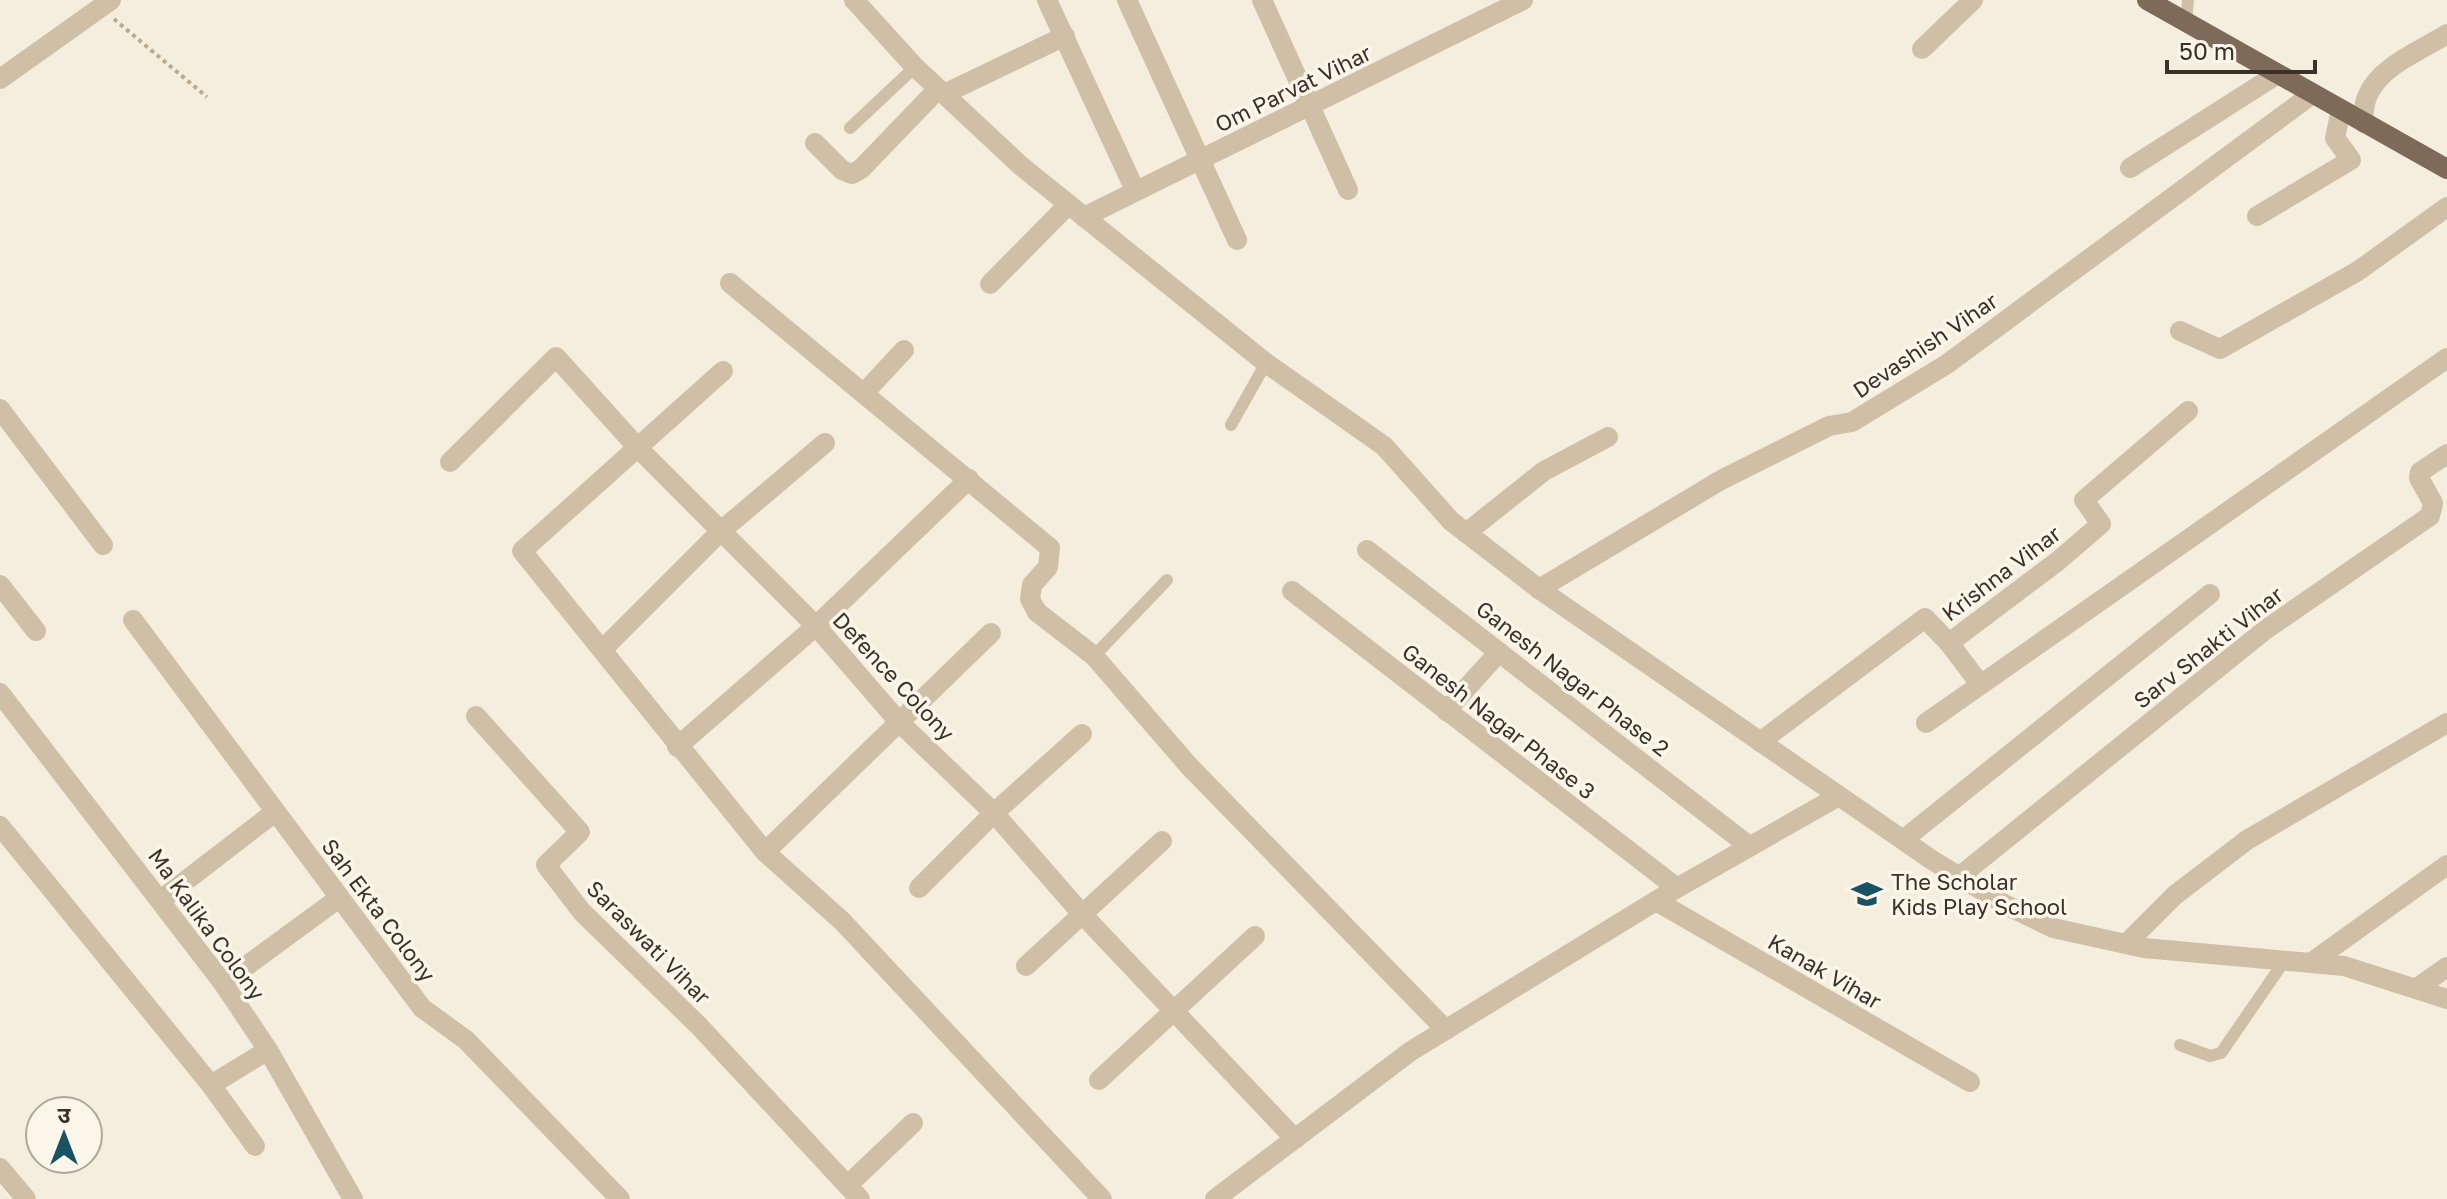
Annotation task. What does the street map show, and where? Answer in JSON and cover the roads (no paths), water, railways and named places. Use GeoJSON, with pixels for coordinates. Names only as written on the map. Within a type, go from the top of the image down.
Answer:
{"type":"FeatureCollection","features":[{"type":"Feature","properties":{"kind":"main road"},"geometry":{"type":"LineString","coordinates":[[2147,0],[2447,169]]}},
{"type":"Feature","properties":{"kind":"street"},"geometry":{"type":"LineString","coordinates":[[854,0],[915,67],[976,127],[1266,363],[1384,446],[1451,521],[1466,533],[1539,589],[1837,797],[1960,876],[2053,928],[2126,944],[2344,966],[2447,999]]}},
{"type":"Feature","properties":{"kind":"street"},"geometry":{"type":"LineString","coordinates":[[1047,0],[1135,190]]}},
{"type":"Feature","properties":{"kind":"street"},"geometry":{"type":"LineString","coordinates":[[1127,0],[1237,240]]}},
{"type":"Feature","properties":{"kind":"street"},"geometry":{"type":"LineString","coordinates":[[1262,0],[1348,190]]}},
{"type":"Feature","properties":{"kind":"street","name":"Om Parvat Vihar"},"geometry":{"type":"LineString","coordinates":[[990,284],[1076,211],[1135,190],[1200,160],[1523,0]]}},
{"type":"Feature","properties":{"kind":"street"},"geometry":{"type":"LineString","coordinates":[[1922,49],[1973,0]]}},
{"type":"Feature","properties":{"kind":"street"},"geometry":{"type":"LineString","coordinates":[[0,79],[105,4]]}},
{"type":"Feature","properties":{"kind":"street"},"geometry":{"type":"LineString","coordinates":[[2364,123],[2366,94],[2375,78],[2447,34]]}},
{"type":"Feature","properties":{"kind":"street"},"geometry":{"type":"LineString","coordinates":[[815,143],[842,170],[852,174],[861,169],[941,91],[1065,36]]}},
{"type":"Feature","properties":{"kind":"street"},"geometry":{"type":"LineString","coordinates":[[2130,168],[2276,75]]}},
{"type":"Feature","properties":{"kind":"street","name":"Devashish Vihar"},"geometry":{"type":"LineString","coordinates":[[1539,589],[1721,480],[1829,426],[1852,422],[1947,364],[2311,95]]}},
{"type":"Feature","properties":{"kind":"street"},"geometry":{"type":"LineString","coordinates":[[2257,216],[2351,160],[2335,138],[2341,110]]}},
{"type":"Feature","properties":{"kind":"street"},"geometry":{"type":"LineString","coordinates":[[2180,331],[2220,349],[2358,271],[2447,207]]}},
{"type":"Feature","properties":{"kind":"street"},"geometry":{"type":"LineString","coordinates":[[730,283],[1050,548],[1048,567],[1032,585],[1030,599],[1037,612],[1094,656],[1189,766],[1446,1030]]}},
{"type":"Feature","properties":{"kind":"street"},"geometry":{"type":"LineString","coordinates":[[865,392],[904,350]]}},
{"type":"Feature","properties":{"kind":"street","name":"Defence Colony"},"geometry":{"type":"LineString","coordinates":[[450,462],[556,357],[638,448],[816,626],[900,723],[994,813],[1082,914],[1295,1139]]}},
{"type":"Feature","properties":{"kind":"street"},"geometry":{"type":"LineString","coordinates":[[1926,723],[2447,358]]}},
{"type":"Feature","properties":{"kind":"street"},"geometry":{"type":"LineString","coordinates":[[723,371],[522,551],[677,747],[765,852],[842,921],[1102,1199]]}},
{"type":"Feature","properties":{"kind":"street"},"geometry":{"type":"LineString","coordinates":[[0,409],[103,545]]}},
{"type":"Feature","properties":{"kind":"street","name":"Krishna Vihar"},"geometry":{"type":"LineString","coordinates":[[1760,742],[1925,618],[1949,643],[2058,561],[2101,524],[2084,500],[2188,411]]}},
{"type":"Feature","properties":{"kind":"street"},"geometry":{"type":"LineString","coordinates":[[1466,533],[1544,471],[1608,437]]}},
{"type":"Feature","properties":{"kind":"street"},"geometry":{"type":"LineString","coordinates":[[602,650],[721,531],[825,443]]}},
{"type":"Feature","properties":{"kind":"street","name":"Sarv Shakti Vihar"},"geometry":{"type":"LineString","coordinates":[[1960,876],[2265,630],[2430,516],[2433,503],[2419,478],[2420,472],[2447,454]]}},
{"type":"Feature","properties":{"kind":"street"},"geometry":{"type":"LineString","coordinates":[[677,747],[816,626],[969,479]]}},
{"type":"Feature","properties":{"kind":"street","name":"Ganesh Nagar Phase 2"},"geometry":{"type":"LineString","coordinates":[[1367,550],[1749,846]]}},
{"type":"Feature","properties":{"kind":"street"},"geometry":{"type":"LineString","coordinates":[[0,585],[36,631]]}},
{"type":"Feature","properties":{"kind":"street","name":"Ganesh Nagar Phase 3"},"geometry":{"type":"LineString","coordinates":[[1292,591],[1677,888]]}},
{"type":"Feature","properties":{"kind":"street"},"geometry":{"type":"LineString","coordinates":[[1903,840],[2210,594]]}},
{"type":"Feature","properties":{"kind":"street","name":"Sah Ekta Colony"},"geometry":{"type":"LineString","coordinates":[[133,620],[422,1008],[466,1040],[620,1199]]}},
{"type":"Feature","properties":{"kind":"street"},"geometry":{"type":"LineString","coordinates":[[765,852],[991,633]]}},
{"type":"Feature","properties":{"kind":"street"},"geometry":{"type":"LineString","coordinates":[[1949,643],[1980,684]]}},
{"type":"Feature","properties":{"kind":"street"},"geometry":{"type":"LineString","coordinates":[[1446,711],[1499,652]]}},
{"type":"Feature","properties":{"kind":"street","name":"Ma Kalika Colony"},"geometry":{"type":"LineString","coordinates":[[0,693],[162,899],[223,983],[268,1050],[353,1199]]}},
{"type":"Feature","properties":{"kind":"street","name":"Saraswati Vihar"},"geometry":{"type":"LineString","coordinates":[[476,716],[580,832],[546,865],[582,912],[699,1026],[854,1192]]}},
{"type":"Feature","properties":{"kind":"street"},"geometry":{"type":"LineString","coordinates":[[2126,944],[2175,895],[2247,840],[2447,723]]}},
{"type":"Feature","properties":{"kind":"street"},"geometry":{"type":"LineString","coordinates":[[919,888],[994,813],[1082,734]]}},
{"type":"Feature","properties":{"kind":"street"},"geometry":{"type":"LineString","coordinates":[[1215,1199],[1411,1051],[1677,888],[1837,797]]}},
{"type":"Feature","properties":{"kind":"street"},"geometry":{"type":"LineString","coordinates":[[162,899],[275,812]]}},
{"type":"Feature","properties":{"kind":"street"},"geometry":{"type":"LineString","coordinates":[[0,826],[211,1085],[255,1146]]}},
{"type":"Feature","properties":{"kind":"street"},"geometry":{"type":"LineString","coordinates":[[1026,966],[1162,841]]}},
{"type":"Feature","properties":{"kind":"street"},"geometry":{"type":"LineString","coordinates":[[2312,962],[2447,865]]}},
{"type":"Feature","properties":{"kind":"street"},"geometry":{"type":"LineString","coordinates":[[223,983],[339,898]]}},
{"type":"Feature","properties":{"kind":"street","name":"Kanak Vihar"},"geometry":{"type":"LineString","coordinates":[[1656,901],[1970,1082]]}},
{"type":"Feature","properties":{"kind":"street"},"geometry":{"type":"LineString","coordinates":[[1099,1080],[1255,936]]}},
{"type":"Feature","properties":{"kind":"street"},"geometry":{"type":"LineString","coordinates":[[2417,988],[2447,967]]}},
{"type":"Feature","properties":{"kind":"street"},"geometry":{"type":"LineString","coordinates":[[211,1085],[268,1050]]}},
{"type":"Feature","properties":{"kind":"street"},"geometry":{"type":"LineString","coordinates":[[854,1192],[913,1123]]}},
{"type":"Feature","properties":{"kind":"street"},"geometry":{"type":"LineString","coordinates":[[0,1168],[26,1199]]}},
{"type":"Feature","properties":{"kind":"lane"},"geometry":{"type":"LineString","coordinates":[[2186,23],[2188,0]]}},
{"type":"Feature","properties":{"kind":"lane"},"geometry":{"type":"LineString","coordinates":[[850,128],[915,67]]}},
{"type":"Feature","properties":{"kind":"lane"},"geometry":{"type":"LineString","coordinates":[[1231,425],[1266,363]]}},
{"type":"Feature","properties":{"kind":"lane"},"geometry":{"type":"LineString","coordinates":[[1094,656],[1167,580]]}},
{"type":"Feature","properties":{"kind":"lane"},"geometry":{"type":"LineString","coordinates":[[2180,1045],[2210,1056],[2221,1053],[2285,960]]}},
{"type":"Feature","properties":{"kind":"place","name":"The Scholar Kids Play School"},"geometry":{"type":"Point","coordinates":[1867,894]}}]}
